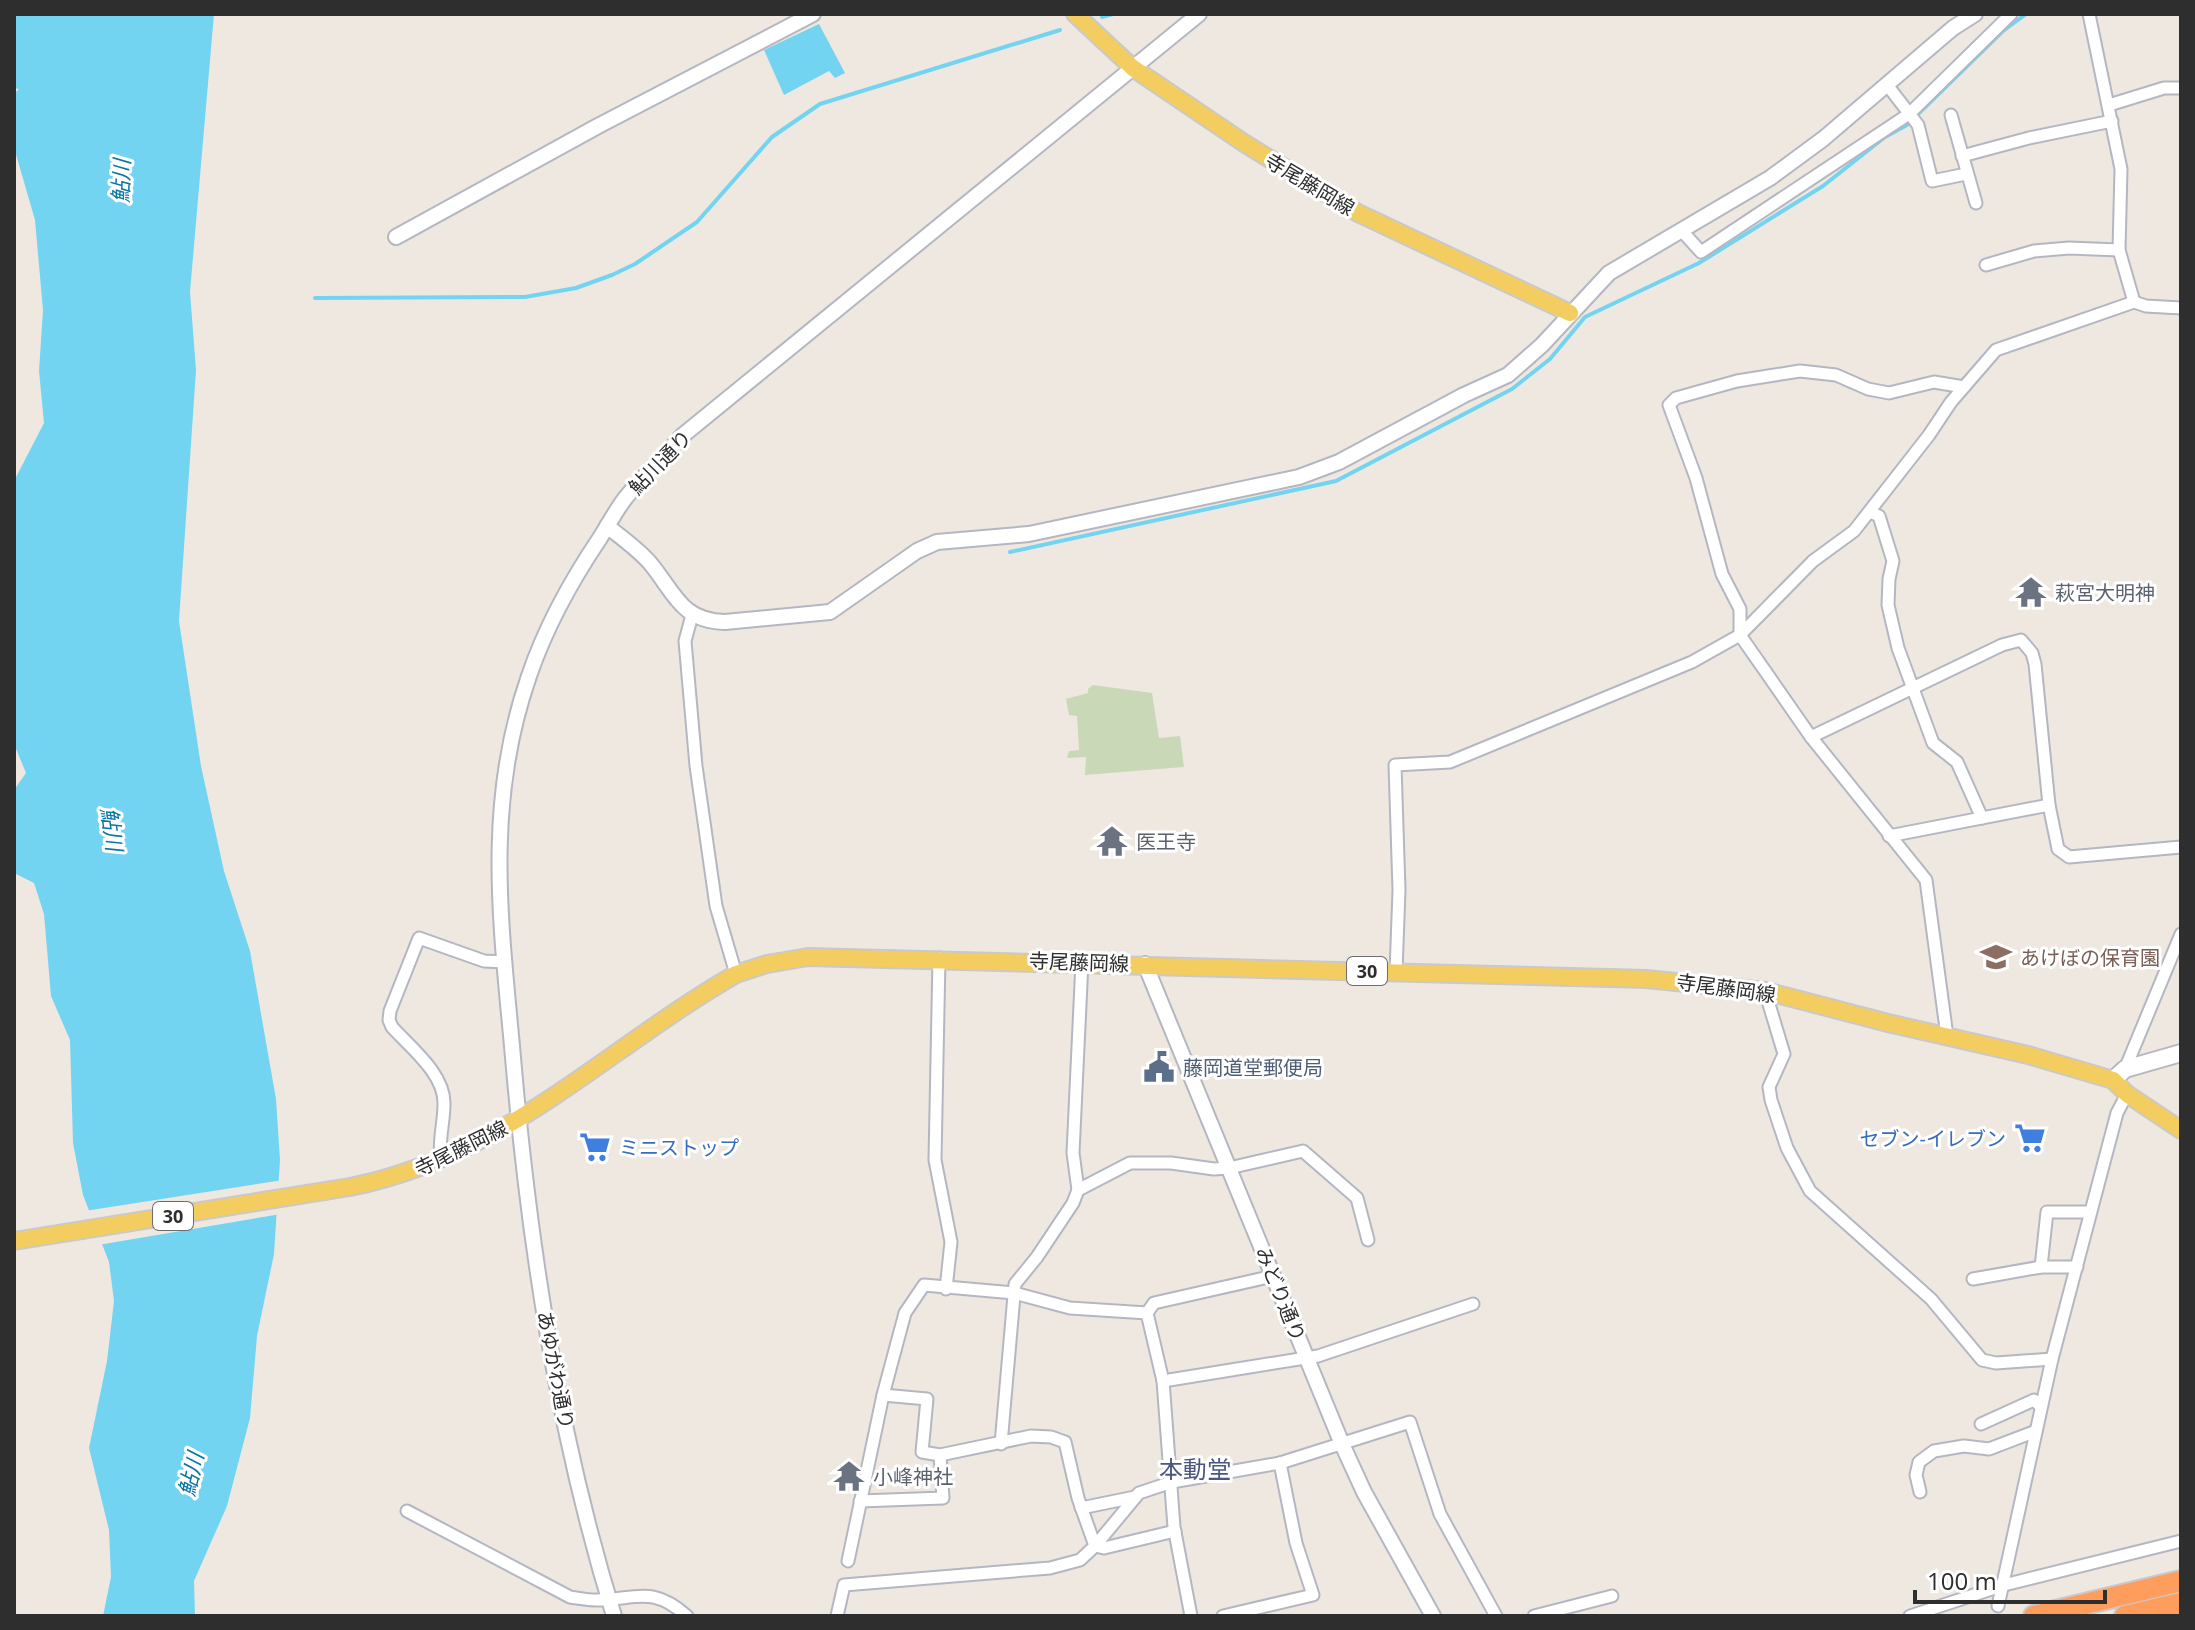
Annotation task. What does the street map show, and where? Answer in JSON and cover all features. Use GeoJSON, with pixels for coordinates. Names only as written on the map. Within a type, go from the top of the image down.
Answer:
{"type":"FeatureCollection","features":[{"type":"Feature","properties":{"kind":"highway"},"geometry":{"type":"LineString","coordinates":[[2034,1616],[2181,1581]]}},
{"type":"Feature","properties":{"kind":"highway"},"geometry":{"type":"LineString","coordinates":[[2125,1616],[2181,1603]]}},
{"type":"Feature","properties":{"kind":"main road","name":"寺尾藤岡線"},"geometry":{"type":"LineString","coordinates":[[1075,14],[1133,68],[1244,143],[1358,213],[1570,313]]}},
{"type":"Feature","properties":{"kind":"main road","name":"寺尾藤岡線"},"geometry":{"type":"LineString","coordinates":[[14,1241],[331,1190],[383,1180],[441,1161],[517,1120],[736,974],[767,964],[808,957],[939,958],[1646,979],[1765,991],[2119,1074],[2127,1094],[2181,1130]]}},
{"type":"Feature","properties":{"kind":"main road"},"geometry":{"type":"LineString","coordinates":[[2119,1074],[2181,1053]]}},
{"type":"Feature","properties":{"kind":"street"},"geometry":{"type":"LineString","coordinates":[[396,237],[598,126],[813,14]]}},
{"type":"Feature","properties":{"kind":"street","name":"鮎川通り"},"geometry":{"type":"LineString","coordinates":[[517,1120],[498,892],[501,798],[529,675],[568,587],[625,498],[682,436],[1199,14]]}},
{"type":"Feature","properties":{"kind":"street"},"geometry":{"type":"LineString","coordinates":[[607,526],[650,563],[679,603],[692,615],[725,622],[830,612],[917,551],[937,542],[1029,534],[1299,477],[1339,462],[1451,401],[1508,375],[1542,345],[1609,273],[1770,178],[1888,86],[1953,28],[1975,14]]}},
{"type":"Feature","properties":{"kind":"street"},"geometry":{"type":"LineString","coordinates":[[1682,231],[1701,252],[1909,114],[2011,14]]}},
{"type":"Feature","properties":{"kind":"street"},"geometry":{"type":"LineString","coordinates":[[2089,14],[2121,169],[2119,250],[2134,302]]}},
{"type":"Feature","properties":{"kind":"street"},"geometry":{"type":"LineString","coordinates":[[1888,86],[1918,125],[1932,181],[1966,174]]}},
{"type":"Feature","properties":{"kind":"street"},"geometry":{"type":"LineString","coordinates":[[2109,105],[2164,88],[2181,88]]}},
{"type":"Feature","properties":{"kind":"street"},"geometry":{"type":"LineString","coordinates":[[1951,115],[1976,203]]}},
{"type":"Feature","properties":{"kind":"street"},"geometry":{"type":"LineString","coordinates":[[1962,156],[2112,121]]}},
{"type":"Feature","properties":{"kind":"street"},"geometry":{"type":"LineString","coordinates":[[1986,265],[2034,251],[2069,248],[2119,250]]}},
{"type":"Feature","properties":{"kind":"street"},"geometry":{"type":"LineString","coordinates":[[1396,972],[1399,890],[1395,765],[1450,762],[1692,662],[1740,635],[1813,561],[1854,531],[1996,350],[2134,302],[2146,306],[2181,308]]}},
{"type":"Feature","properties":{"kind":"street"},"geometry":{"type":"LineString","coordinates":[[1947,1036],[1926,880],[1811,737],[1740,635],[1740,609],[1722,574],[1691,464],[1669,405],[1676,398],[1737,381],[1800,371],[1836,375],[1868,389],[1889,393],[1934,382],[1964,387]]}},
{"type":"Feature","properties":{"kind":"street"},"geometry":{"type":"LineString","coordinates":[[1870,512],[1879,516],[1893,561],[1888,605],[1898,648],[1922,719],[1933,743],[1957,762],[1982,818]]}},
{"type":"Feature","properties":{"kind":"street"},"geometry":{"type":"LineString","coordinates":[[692,615],[685,641],[696,766],[716,906],[736,974]]}},
{"type":"Feature","properties":{"kind":"street"},"geometry":{"type":"LineString","coordinates":[[1811,737],[2002,645],[2021,640],[2032,653],[2035,664],[2049,805],[2058,849],[2069,857],[2181,847]]}},
{"type":"Feature","properties":{"kind":"street"},"geometry":{"type":"LineString","coordinates":[[1889,836],[2049,805]]}},
{"type":"Feature","properties":{"kind":"street"},"geometry":{"type":"LineString","coordinates":[[2119,1074],[2181,934]]}},
{"type":"Feature","properties":{"kind":"street"},"geometry":{"type":"LineString","coordinates":[[441,1161],[439,1139],[444,1106],[439,1082],[392,1027],[390,1011],[419,938],[484,961],[504,962]]}},
{"type":"Feature","properties":{"kind":"street"},"geometry":{"type":"LineString","coordinates":[[939,958],[935,1160],[951,1242],[946,1289]]}},
{"type":"Feature","properties":{"kind":"street"},"geometry":{"type":"LineString","coordinates":[[1001,1444],[1015,1284],[1037,1257],[1073,1203],[1078,1190],[1073,1153],[1082,962]]}},
{"type":"Feature","properties":{"kind":"street","name":"みどり通り"},"geometry":{"type":"LineString","coordinates":[[1145,964],[1342,1444],[1364,1492],[1433,1616]]}},
{"type":"Feature","properties":{"kind":"street"},"geometry":{"type":"LineString","coordinates":[[1765,991],[1784,1054],[1769,1087],[1771,1100],[1787,1148],[1810,1191],[1931,1299],[1982,1360],[1996,1363],[2052,1359]]}},
{"type":"Feature","properties":{"kind":"street"},"geometry":{"type":"LineString","coordinates":[[1998,1606],[2052,1359],[2117,1113],[2127,1094]]}},
{"type":"Feature","properties":{"kind":"street","name":"あゆがわ通り"},"geometry":{"type":"LineString","coordinates":[[517,1120],[533,1249],[571,1450],[614,1616]]}},
{"type":"Feature","properties":{"kind":"street"},"geometry":{"type":"LineString","coordinates":[[1078,1190],[1130,1163],[1229,1168],[1303,1151],[1357,1198],[1368,1240]]}},
{"type":"Feature","properties":{"kind":"street"},"geometry":{"type":"LineString","coordinates":[[2041,1267],[2047,1212],[2090,1212]]}},
{"type":"Feature","properties":{"kind":"street"},"geometry":{"type":"LineString","coordinates":[[1973,1279],[2041,1267],[2077,1267]]}},
{"type":"Feature","properties":{"kind":"street"},"geometry":{"type":"LineString","coordinates":[[1191,1616],[1175,1531],[1163,1381],[1147,1313],[1154,1303],[1273,1276]]}},
{"type":"Feature","properties":{"kind":"street"},"geometry":{"type":"LineString","coordinates":[[848,1561],[883,1395],[905,1313],[924,1285],[1014,1293],[1070,1308],[1147,1313]]}},
{"type":"Feature","properties":{"kind":"street"},"geometry":{"type":"LineString","coordinates":[[1163,1381],[1307,1358],[1473,1304]]}},
{"type":"Feature","properties":{"kind":"street"},"geometry":{"type":"LineString","coordinates":[[883,1395],[927,1399],[922,1452],[940,1455],[1031,1436],[1051,1437],[1065,1442],[1081,1508],[1095,1546]]}},
{"type":"Feature","properties":{"kind":"street"},"geometry":{"type":"LineString","coordinates":[[1981,1424],[2034,1400],[2041,1407]]}},
{"type":"Feature","properties":{"kind":"street"},"geometry":{"type":"LineString","coordinates":[[837,1616],[844,1585],[1050,1568],[1080,1560],[1139,1493],[1172,1482],[1280,1463],[1410,1422],[1440,1514],[1496,1616]]}},
{"type":"Feature","properties":{"kind":"street"},"geometry":{"type":"LineString","coordinates":[[1920,1492],[1916,1475],[1919,1462],[1934,1451],[1964,1446],[1989,1449],[2036,1431]]}},
{"type":"Feature","properties":{"kind":"street"},"geometry":{"type":"LineString","coordinates":[[860,1501],[943,1498],[940,1455]]}},
{"type":"Feature","properties":{"kind":"street"},"geometry":{"type":"LineString","coordinates":[[1223,1616],[1313,1595],[1296,1543],[1280,1463]]}},
{"type":"Feature","properties":{"kind":"street"},"geometry":{"type":"LineString","coordinates":[[1081,1508],[1135,1497]]}},
{"type":"Feature","properties":{"kind":"street"},"geometry":{"type":"LineString","coordinates":[[407,1511],[570,1597],[650,1597],[667,1601],[687,1616]]}},
{"type":"Feature","properties":{"kind":"street"},"geometry":{"type":"LineString","coordinates":[[1095,1546],[1104,1548],[1175,1531]]}},
{"type":"Feature","properties":{"kind":"street"},"geometry":{"type":"LineString","coordinates":[[1910,1616],[2004,1585],[2181,1541]]}},
{"type":"Feature","properties":{"kind":"street"},"geometry":{"type":"LineString","coordinates":[[1534,1616],[1573,1611],[1612,1596]]}},
{"type":"Feature","properties":{"kind":"green space"},"geometry":{"type":"Polygon","coordinates":[[[1093,685],[1152,693],[1159,738],[1180,736],[1184,767],[1085,775],[1086,757],[1067,758],[1069,751],[1079,750],[1077,716],[1069,715],[1066,699],[1088,693],[1093,685]]]}},
{"type":"Feature","properties":{"kind":"water","name":"鮎川"},"geometry":{"type":"Polygon","coordinates":[[[14,14],[214,14],[190,292],[196,370],[179,621],[201,766],[224,871],[250,951],[276,1099],[280,1160],[274,1254],[257,1336],[250,1418],[227,1506],[194,1581],[195,1616],[103,1616],[111,1577],[109,1530],[89,1448],[107,1361],[114,1301],[109,1262],[83,1195],[73,1143],[70,1040],[51,996],[44,914],[34,883],[14,873],[14,790],[26,773],[14,744],[14,481],[44,423],[39,371],[43,310],[35,220],[15,151],[14,94],[19,89],[14,88],[14,14]]]}},
{"type":"Feature","properties":{"kind":"water"},"geometry":{"type":"Polygon","coordinates":[[[819,24],[845,73],[835,78],[829,71],[784,95],[764,50],[819,24]]]}},
{"type":"Feature","properties":{"kind":"pier"},"geometry":{"type":"Polygon","coordinates":[[[283,1180],[281,1214],[98,1245],[85,1211],[283,1180]]]}},
{"type":"Feature","properties":{"kind":"waterway"},"geometry":{"type":"LineString","coordinates":[[1102,17],[1113,14]]}},
{"type":"Feature","properties":{"kind":"waterway"},"geometry":{"type":"LineString","coordinates":[[1916,116],[2003,31],[2026,14]]}},
{"type":"Feature","properties":{"kind":"waterway"},"geometry":{"type":"LineString","coordinates":[[315,298],[525,297],[576,288],[635,264],[697,222],[772,137],[820,104],[1060,30]]}},
{"type":"Feature","properties":{"kind":"waterway"},"geometry":{"type":"LineString","coordinates":[[1010,552],[1336,481],[1512,389],[1550,359],[1585,317],[1699,263],[1823,186],[1885,137],[1907,125]]}},
{"type":"Feature","properties":{"kind":"place","name":"萩宮大明神"},"geometry":{"type":"Point","coordinates":[2031,592]}},
{"type":"Feature","properties":{"kind":"place","name":"医王寺"},"geometry":{"type":"Point","coordinates":[1112,841]}},
{"type":"Feature","properties":{"kind":"place","name":"あけぼの保育園"},"geometry":{"type":"Point","coordinates":[1996,957]}},
{"type":"Feature","properties":{"kind":"place","name":"藤岡道堂郵便局"},"geometry":{"type":"Point","coordinates":[1159,1067]}},
{"type":"Feature","properties":{"kind":"place","name":"セブン-イレブン"},"geometry":{"type":"Point","coordinates":[2030,1138]}},
{"type":"Feature","properties":{"kind":"place","name":"ミニストップ"},"geometry":{"type":"Point","coordinates":[595,1147]}},
{"type":"Feature","properties":{"kind":"place","name":"小峰神社"},"geometry":{"type":"Point","coordinates":[849,1476]}},
{"type":"Feature","properties":{"kind":"district","name":"本動堂"},"geometry":{"type":"Point","coordinates":[1195,1468]}}]}
